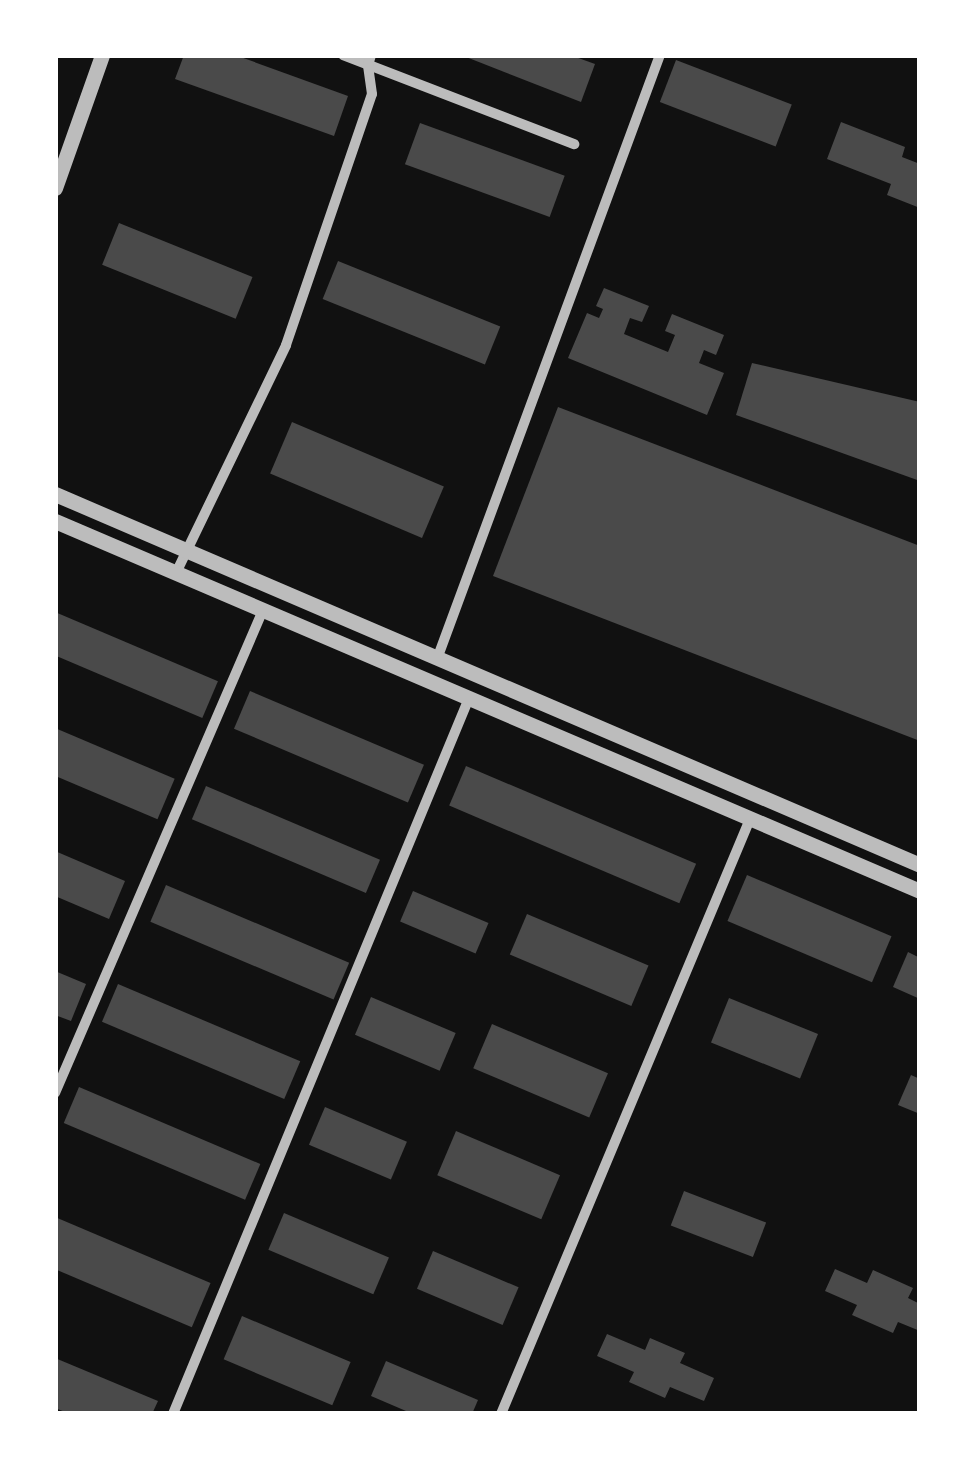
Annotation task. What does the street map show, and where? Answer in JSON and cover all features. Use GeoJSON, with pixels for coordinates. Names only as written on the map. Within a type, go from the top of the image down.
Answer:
{"type":"FeatureCollection","features":[{"type":"Feature","properties":{"kind":"street"},"geometry":{"type":"LineString","coordinates":[[55,188],[102,55]]}},
{"type":"Feature","properties":{"kind":"street"},"geometry":{"type":"LineString","coordinates":[[343,55],[370,60],[574,144]]}},
{"type":"Feature","properties":{"kind":"street"},"geometry":{"type":"LineString","coordinates":[[437,659],[660,55]]}},
{"type":"Feature","properties":{"kind":"street"},"geometry":{"type":"LineString","coordinates":[[176,573],[286,345],[372,94],[370,60]]}},
{"type":"Feature","properties":{"kind":"street"},"geometry":{"type":"LineString","coordinates":[[55,494],[920,865]]}},
{"type":"Feature","properties":{"kind":"street"},"geometry":{"type":"LineString","coordinates":[[55,521],[920,892]]}},
{"type":"Feature","properties":{"kind":"street"},"geometry":{"type":"LineString","coordinates":[[55,1094],[264,610]]}},
{"type":"Feature","properties":{"kind":"street"},"geometry":{"type":"LineString","coordinates":[[174,1414],[470,698]]}},
{"type":"Feature","properties":{"kind":"street"},"geometry":{"type":"LineString","coordinates":[[501,1414],[750,819]]}},
{"type":"Feature","properties":{"kind":"building"},"geometry":{"type":"Polygon","coordinates":[[[184,55],[235,55],[348,96],[334,136],[175,79],[184,55]]]}},
{"type":"Feature","properties":{"kind":"building"},"geometry":{"type":"Polygon","coordinates":[[[461,55],[570,55],[595,64],[581,102],[461,55]]]}},
{"type":"Feature","properties":{"kind":"building"},"geometry":{"type":"Polygon","coordinates":[[[676,60],[792,104],[776,146],[660,102],[676,60]]]}},
{"type":"Feature","properties":{"kind":"building"},"geometry":{"type":"Polygon","coordinates":[[[841,122],[905,147],[902,157],[920,164],[920,208],[887,195],[891,184],[827,159],[841,122]]]}},
{"type":"Feature","properties":{"kind":"building"},"geometry":{"type":"Polygon","coordinates":[[[420,123],[565,176],[550,217],[405,164],[420,123]]]}},
{"type":"Feature","properties":{"kind":"building"},"geometry":{"type":"Polygon","coordinates":[[[119,223],[253,277],[236,319],[102,265],[119,223]]]}},
{"type":"Feature","properties":{"kind":"building"},"geometry":{"type":"Polygon","coordinates":[[[338,261],[500,327],[485,365],[323,299],[338,261]]]}},
{"type":"Feature","properties":{"kind":"building"},"geometry":{"type":"Polygon","coordinates":[[[604,288],[649,306],[642,322],[630,318],[624,334],[668,352],[675,335],[665,331],[672,314],[724,335],[716,355],[704,350],[699,363],[724,373],[707,415],[568,358],[587,313],[599,318],[603,309],[596,306],[604,288]]]}},
{"type":"Feature","properties":{"kind":"building"},"geometry":{"type":"Polygon","coordinates":[[[752,363],[920,402],[920,481],[736,415],[752,363]]]}},
{"type":"Feature","properties":{"kind":"building"},"geometry":{"type":"Polygon","coordinates":[[[558,407],[920,546],[920,741],[493,576],[558,407]]]}},
{"type":"Feature","properties":{"kind":"building"},"geometry":{"type":"Polygon","coordinates":[[[292,422],[444,486],[422,538],[270,474],[292,422]]]}},
{"type":"Feature","properties":{"kind":"building"},"geometry":{"type":"Polygon","coordinates":[[[55,612],[218,681],[202,718],[55,655],[55,612]]]}},
{"type":"Feature","properties":{"kind":"building"},"geometry":{"type":"Polygon","coordinates":[[[250,691],[424,765],[408,803],[234,729],[250,691]]]}},
{"type":"Feature","properties":{"kind":"building"},"geometry":{"type":"Polygon","coordinates":[[[55,728],[175,779],[157,819],[55,776],[55,728]]]}},
{"type":"Feature","properties":{"kind":"building"},"geometry":{"type":"Polygon","coordinates":[[[466,766],[696,864],[679,903],[449,806],[466,766]]]}},
{"type":"Feature","properties":{"kind":"building"},"geometry":{"type":"Polygon","coordinates":[[[206,786],[380,860],[366,893],[192,819],[206,786]]]}},
{"type":"Feature","properties":{"kind":"building"},"geometry":{"type":"Polygon","coordinates":[[[55,851],[125,881],[109,919],[55,896],[55,851]]]}},
{"type":"Feature","properties":{"kind":"building"},"geometry":{"type":"Polygon","coordinates":[[[747,875],[892,936],[872,982],[727,921],[747,875]]]}},
{"type":"Feature","properties":{"kind":"building"},"geometry":{"type":"Polygon","coordinates":[[[166,885],[349,963],[334,1000],[150,922],[166,885]]]}},
{"type":"Feature","properties":{"kind":"building"},"geometry":{"type":"Polygon","coordinates":[[[413,891],[488,923],[476,953],[400,921],[413,891]]]}},
{"type":"Feature","properties":{"kind":"building"},"geometry":{"type":"Polygon","coordinates":[[[527,914],[649,966],[631,1006],[510,955],[527,914]]]}},
{"type":"Feature","properties":{"kind":"building"},"geometry":{"type":"Polygon","coordinates":[[[908,952],[920,958],[920,999],[893,987],[908,952]]]}},
{"type":"Feature","properties":{"kind":"building"},"geometry":{"type":"Polygon","coordinates":[[[55,971],[86,984],[71,1021],[55,1015],[55,971]]]}},
{"type":"Feature","properties":{"kind":"building"},"geometry":{"type":"Polygon","coordinates":[[[118,984],[300,1061],[284,1099],[102,1022],[118,984]]]}},
{"type":"Feature","properties":{"kind":"building"},"geometry":{"type":"Polygon","coordinates":[[[371,997],[456,1033],[440,1071],[355,1035],[371,997]]]}},
{"type":"Feature","properties":{"kind":"building"},"geometry":{"type":"Polygon","coordinates":[[[729,998],[818,1034],[800,1078],[711,1043],[729,998]]]}},
{"type":"Feature","properties":{"kind":"building"},"geometry":{"type":"Polygon","coordinates":[[[492,1024],[608,1073],[589,1117],[473,1068],[492,1024]]]}},
{"type":"Feature","properties":{"kind":"building"},"geometry":{"type":"Polygon","coordinates":[[[911,1075],[920,1079],[920,1114],[898,1105],[911,1075]]]}},
{"type":"Feature","properties":{"kind":"building"},"geometry":{"type":"Polygon","coordinates":[[[79,1087],[260,1164],[245,1200],[64,1123],[79,1087]]]}},
{"type":"Feature","properties":{"kind":"building"},"geometry":{"type":"Polygon","coordinates":[[[325,1107],[407,1142],[391,1180],[309,1145],[325,1107]]]}},
{"type":"Feature","properties":{"kind":"building"},"geometry":{"type":"Polygon","coordinates":[[[456,1131],[560,1175],[541,1219],[437,1175],[456,1131]]]}},
{"type":"Feature","properties":{"kind":"building"},"geometry":{"type":"Polygon","coordinates":[[[684,1191],[766,1223],[753,1257],[671,1226],[684,1191]]]}},
{"type":"Feature","properties":{"kind":"building"},"geometry":{"type":"Polygon","coordinates":[[[284,1213],[389,1258],[373,1294],[268,1250],[284,1213]]]}},
{"type":"Feature","properties":{"kind":"building"},"geometry":{"type":"Polygon","coordinates":[[[55,1217],[211,1283],[192,1327],[55,1269],[55,1217]]]}},
{"type":"Feature","properties":{"kind":"building"},"geometry":{"type":"Polygon","coordinates":[[[433,1251],[519,1287],[503,1325],[417,1289],[433,1251]]]}},
{"type":"Feature","properties":{"kind":"building"},"geometry":{"type":"Polygon","coordinates":[[[835,1269],[867,1283],[873,1270],[913,1288],[908,1298],[920,1304],[920,1331],[898,1322],[893,1333],[852,1315],[857,1305],[825,1291],[835,1269]]]}},
{"type":"Feature","properties":{"kind":"building"},"geometry":{"type":"Polygon","coordinates":[[[242,1316],[351,1362],[332,1405],[224,1359],[242,1316]]]}},
{"type":"Feature","properties":{"kind":"building"},"geometry":{"type":"Polygon","coordinates":[[[607,1334],[645,1350],[650,1338],[685,1353],[680,1363],[714,1378],[704,1401],[670,1387],[665,1398],[629,1382],[634,1372],[597,1356],[607,1334]]]}},
{"type":"Feature","properties":{"kind":"building"},"geometry":{"type":"Polygon","coordinates":[[[55,1358],[158,1401],[152,1414],[70,1414],[55,1408],[55,1358]]]}},
{"type":"Feature","properties":{"kind":"building"},"geometry":{"type":"Polygon","coordinates":[[[386,1361],[478,1400],[472,1414],[413,1414],[371,1396],[386,1361]]]}}]}
